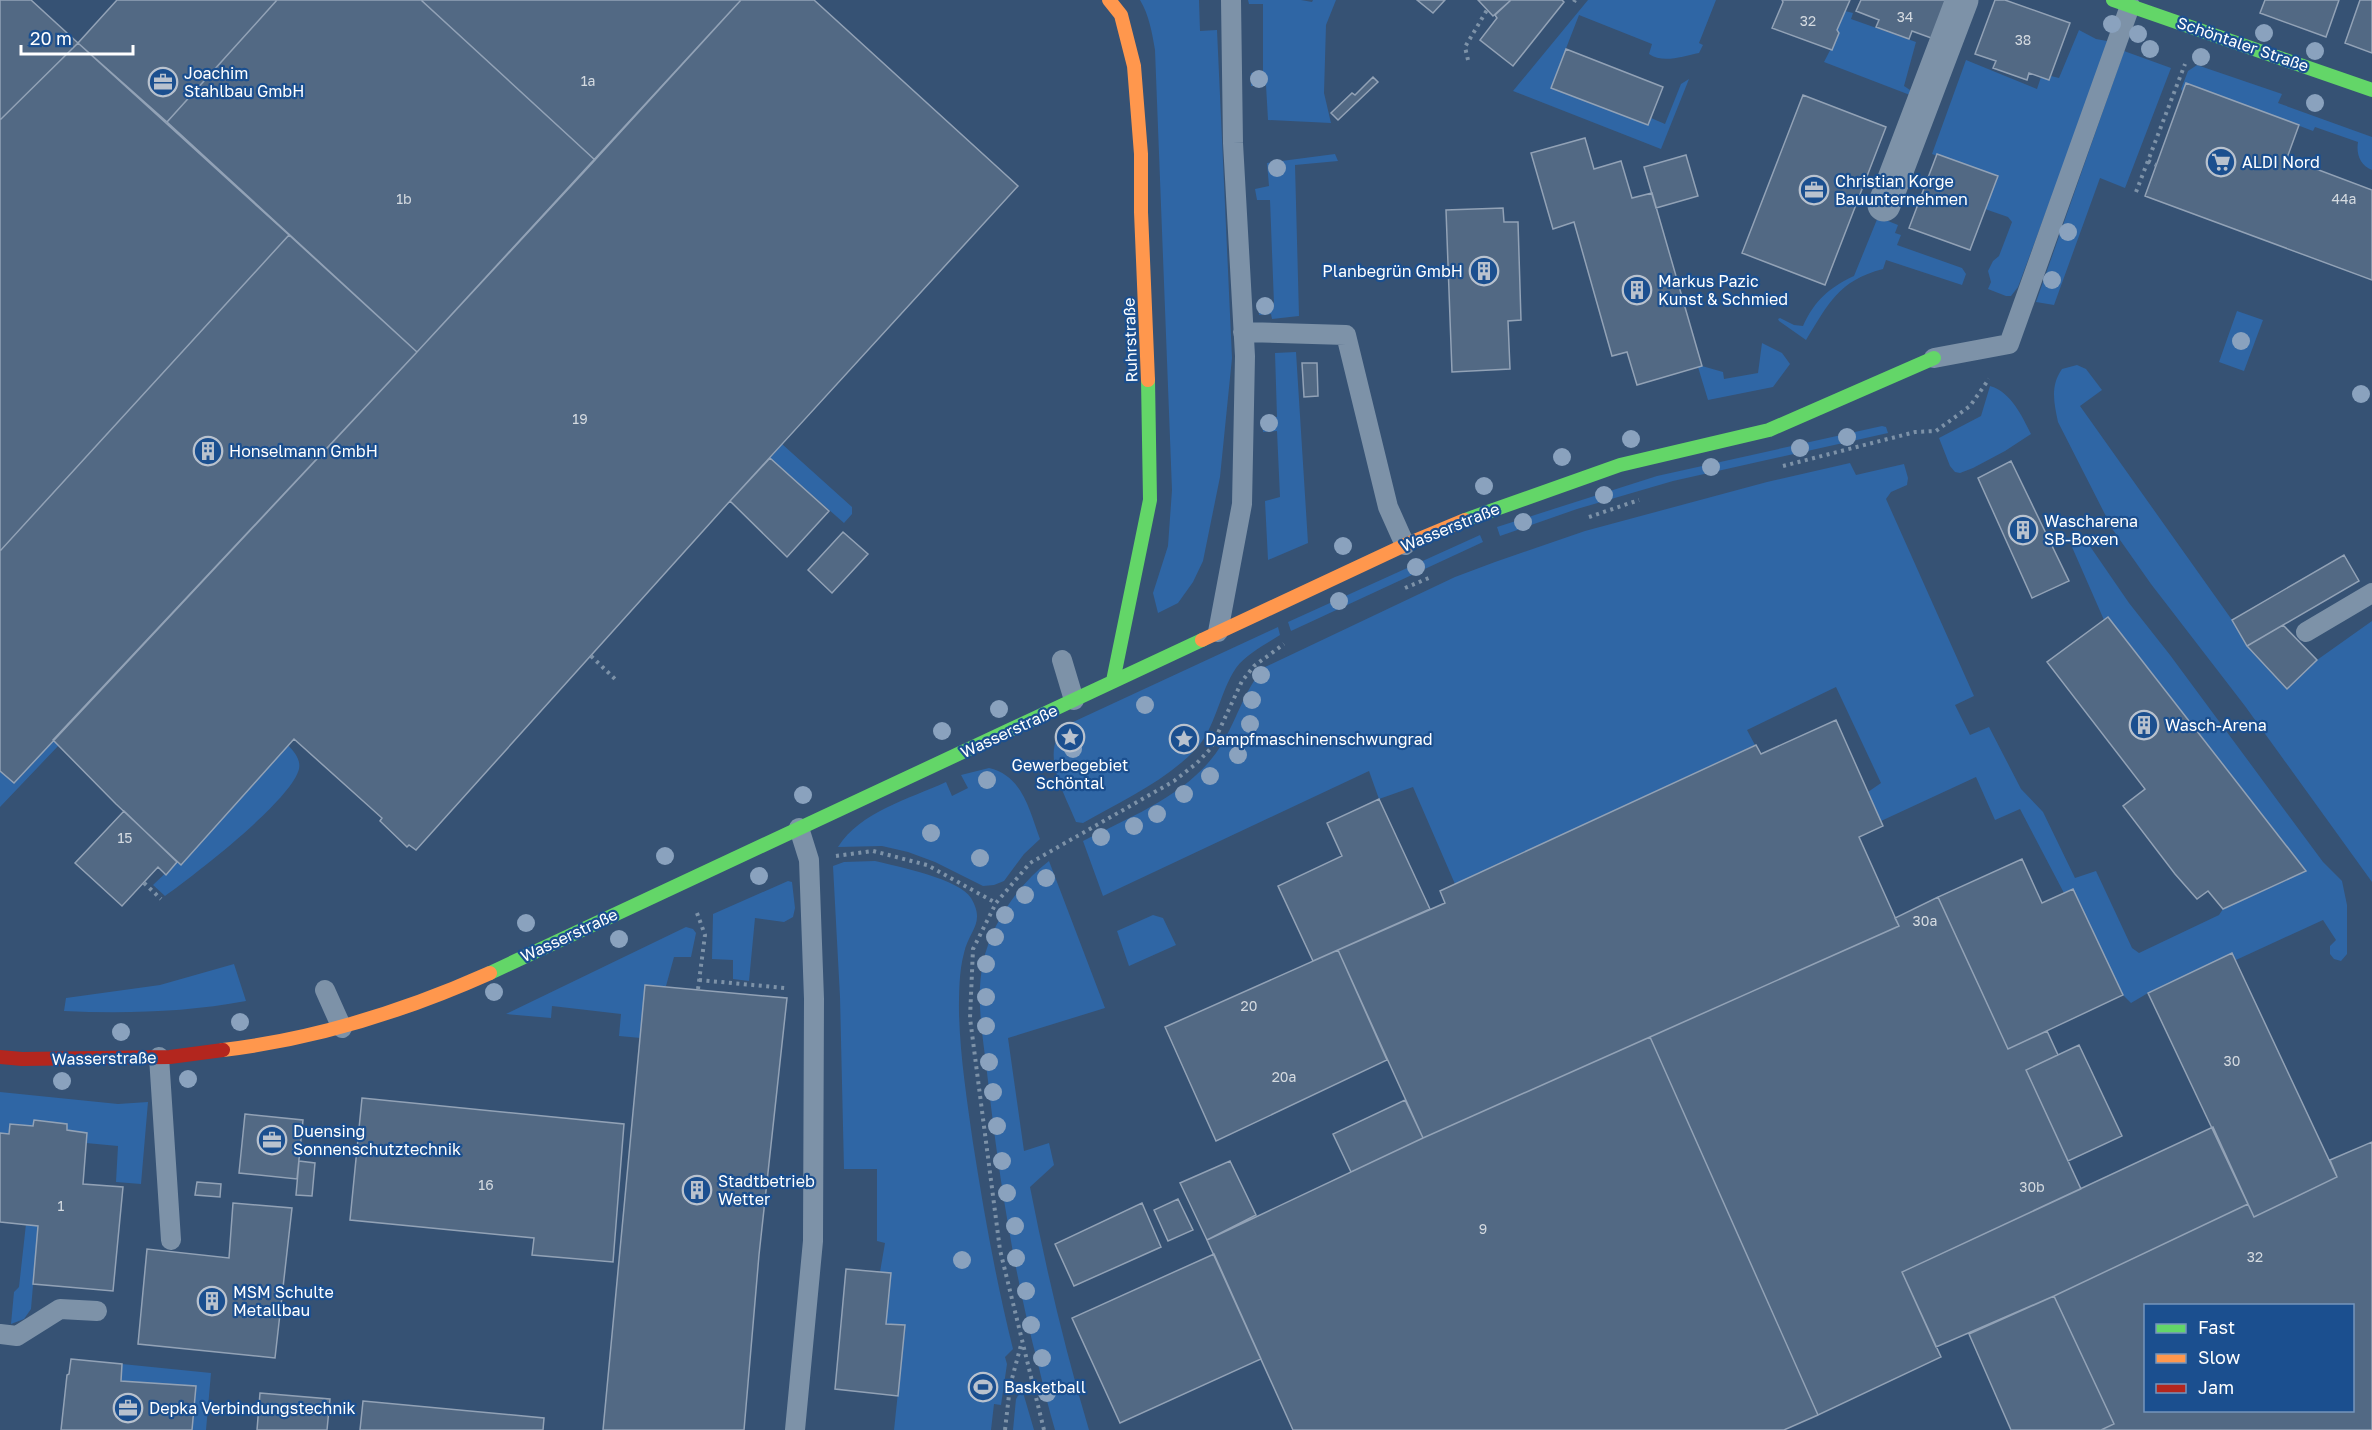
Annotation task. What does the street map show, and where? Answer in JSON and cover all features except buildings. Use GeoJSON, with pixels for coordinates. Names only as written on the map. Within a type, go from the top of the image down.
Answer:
{"type":"FeatureCollection","features":[{"type":"Feature","properties":{"kind":"street","name":"Ruhrstraße"},"geometry":{"type":"LineString","coordinates":[[1109,0],[1121,15],[1134,66],[1141,154],[1150,500],[1113,681]]}},
{"type":"Feature","properties":{"kind":"street"},"geometry":{"type":"LineString","coordinates":[[1884,205],[1962,0]]}},
{"type":"Feature","properties":{"kind":"street","name":"Schöntaler Straße"},"geometry":{"type":"LineString","coordinates":[[2121,3],[2372,90]]}},
{"type":"Feature","properties":{"kind":"street","name":"Wasserstraße"},"geometry":{"type":"LineString","coordinates":[[0,1057],[22,1059],[159,1057],[251,1047],[342,1028],[404,1008],[487,974],[1405,545],[1492,509],[1620,465],[1769,430],[1934,358]]}},
{"type":"Feature","properties":{"kind":"lane"},"geometry":{"type":"LineString","coordinates":[[1218,632],[1242,504],[1245,356],[1233,143],[1231,1]]}},
{"type":"Feature","properties":{"kind":"lane"},"geometry":{"type":"LineString","coordinates":[[2009,344],[2121,3]]}},
{"type":"Feature","properties":{"kind":"lane"},"geometry":{"type":"LineString","coordinates":[[1243,332],[1346,335],[1388,507],[1405,545]]}},
{"type":"Feature","properties":{"kind":"lane","name":"Wasserstraße"},"geometry":{"type":"LineString","coordinates":[[1934,358],[2009,344]]}},
{"type":"Feature","properties":{"kind":"lane"},"geometry":{"type":"LineString","coordinates":[[2306,632],[2372,593]]}},
{"type":"Feature","properties":{"kind":"lane"},"geometry":{"type":"LineString","coordinates":[[1062,660],[1074,700]]}},
{"type":"Feature","properties":{"kind":"lane"},"geometry":{"type":"LineString","coordinates":[[795,1430],[813,1241],[813,990],[809,860],[799,828]]}},
{"type":"Feature","properties":{"kind":"lane"},"geometry":{"type":"LineString","coordinates":[[325,990],[342,1028]]}},
{"type":"Feature","properties":{"kind":"lane"},"geometry":{"type":"LineString","coordinates":[[159,1057],[171,1240]]}},
{"type":"Feature","properties":{"kind":"lane"},"geometry":{"type":"LineString","coordinates":[[0,1334],[17,1336],[60,1309],[97,1311]]}},
{"type":"Feature","properties":{"kind":"path"},"geometry":{"type":"LineString","coordinates":[[1468,60],[1465,47],[1487,10]]}},
{"type":"Feature","properties":{"kind":"path"},"geometry":{"type":"LineString","coordinates":[[2136,192],[2199,29]]}},
{"type":"Feature","properties":{"kind":"path"},"geometry":{"type":"LineString","coordinates":[[2148,161],[2157,165]]}},
{"type":"Feature","properties":{"kind":"path"},"geometry":{"type":"LineString","coordinates":[[1779,467],[1915,432],[1936,431],[1970,406],[1987,383],[2009,344]]}},
{"type":"Feature","properties":{"kind":"path"},"geometry":{"type":"LineString","coordinates":[[1587,518],[1642,500]]}},
{"type":"Feature","properties":{"kind":"path"},"geometry":{"type":"LineString","coordinates":[[1405,588],[1436,574]]}},
{"type":"Feature","properties":{"kind":"path"},"geometry":{"type":"LineString","coordinates":[[1044,1430],[1000,1250],[970,1018],[973,949],[996,903],[1030,863],[1174,781],[1197,763],[1211,748],[1242,681],[1254,666],[1289,640]]}},
{"type":"Feature","properties":{"kind":"path"},"geometry":{"type":"LineString","coordinates":[[591,656],[615,679]]}},
{"type":"Feature","properties":{"kind":"path"},"geometry":{"type":"LineString","coordinates":[[809,860],[873,851],[927,865],[996,903]]}},
{"type":"Feature","properties":{"kind":"path"},"geometry":{"type":"LineString","coordinates":[[685,882],[705,935],[698,988]]}},
{"type":"Feature","properties":{"kind":"path"},"geometry":{"type":"LineString","coordinates":[[144,883],[161,899]]}},
{"type":"Feature","properties":{"kind":"path"},"geometry":{"type":"LineString","coordinates":[[699,980],[813,990]]}},
{"type":"Feature","properties":{"kind":"path"},"geometry":{"type":"LineString","coordinates":[[1005,1430],[1011,1386],[1022,1345]]}},
{"type":"Feature","properties":{"kind":"shaded area"},"geometry":{"type":"Polygon","coordinates":[[[1140,0],[1199,0],[1200,31],[1217,30],[1232,358],[1220,477],[1203,561],[1193,582],[1178,603],[1158,613],[1153,593],[1168,546],[1172,490],[1155,50],[1148,18],[1140,0]]]}},
{"type":"Feature","properties":{"kind":"shaded area"},"geometry":{"type":"Polygon","coordinates":[[[1248,0],[1312,2],[1313,0],[1336,0],[1326,25],[1324,93],[1331,123],[1268,120],[1266,85],[1251,86],[1251,73],[1263,72],[1263,4],[1249,4],[1248,0]]]}},
{"type":"Feature","properties":{"kind":"shaded area"},"geometry":{"type":"Polygon","coordinates":[[[1588,0],[1716,0],[1699,43],[1703,45],[1699,53],[1673,58],[1655,57],[1649,54],[1652,44],[1579,15],[1551,87],[1648,125],[1651,118],[1665,124],[1681,84],[1689,79],[1661,149],[1513,91],[1588,0]]]}},
{"type":"Feature","properties":{"kind":"shaded area"},"geometry":{"type":"Polygon","coordinates":[[[1845,11],[1853,13],[1851,19],[1916,42],[1904,86],[1910,90],[1910,95],[1824,62],[1839,33],[1837,30],[1845,11]]]}},
{"type":"Feature","properties":{"kind":"shaded area"},"geometry":{"type":"Polygon","coordinates":[[[2079,30],[2096,39],[2107,41],[2108,46],[2018,287],[2011,296],[2006,296],[1988,289],[1991,282],[1988,271],[1993,261],[1999,256],[2012,222],[2008,217],[1985,209],[1998,176],[1932,154],[1966,60],[2037,89],[2041,77],[2049,80],[2051,76],[2059,78],[2079,30]]]}},
{"type":"Feature","properties":{"kind":"shaded area"},"geometry":{"type":"Polygon","coordinates":[[[2124,51],[2171,68],[2125,188],[2100,178],[2054,305],[2036,302],[2124,51]]]}},
{"type":"Feature","properties":{"kind":"shaded area"},"geometry":{"type":"Polygon","coordinates":[[[2197,65],[2282,94],[2278,103],[2372,137],[2372,170],[2360,159],[2358,142],[2315,127],[2313,131],[2187,83],[2183,92],[2181,89],[2188,71],[2197,65]]]}},
{"type":"Feature","properties":{"kind":"shaded area"},"geometry":{"type":"Polygon","coordinates":[[[1335,154],[1338,161],[1295,165],[1299,316],[1272,319],[1271,314],[1259,315],[1259,300],[1270,301],[1274,304],[1270,200],[1257,200],[1255,189],[1269,186],[1267,163],[1335,154]]]}},
{"type":"Feature","properties":{"kind":"shaded area"},"geometry":{"type":"Polygon","coordinates":[[[1878,217],[1898,225],[1895,233],[1901,235],[1897,245],[1962,268],[1966,274],[1962,285],[1886,260],[1883,269],[1855,280],[1836,295],[1806,340],[1779,321],[1780,318],[1794,325],[1803,326],[1812,309],[1824,296],[1837,285],[1854,276],[1878,217]]]}},
{"type":"Feature","properties":{"kind":"shaded area"},"geometry":{"type":"Polygon","coordinates":[[[2237,311],[2263,320],[2244,371],[2219,362],[2237,311]]]}},
{"type":"Feature","properties":{"kind":"shaded area"},"geometry":{"type":"Polygon","coordinates":[[[1762,343],[1782,353],[1790,364],[1773,387],[1708,400],[1698,367],[1723,372],[1724,379],[1758,373],[1762,343]]]}},
{"type":"Feature","properties":{"kind":"shaded area"},"geometry":{"type":"Polygon","coordinates":[[[1296,352],[1308,543],[1268,560],[1265,501],[1280,497],[1277,431],[1263,432],[1263,417],[1277,417],[1275,353],[1296,352]]]}},
{"type":"Feature","properties":{"kind":"shaded area"},"geometry":{"type":"Polygon","coordinates":[[[2077,365],[2086,369],[2102,390],[2080,406],[2232,620],[2247,646],[2287,689],[2317,660],[2372,621],[2372,882],[2245,706],[2151,584],[2113,530],[2058,422],[2054,388],[2058,375],[2062,369],[2077,365]]]}},
{"type":"Feature","properties":{"kind":"shaded area"},"geometry":{"type":"Polygon","coordinates":[[[1990,386],[2010,399],[2020,412],[2031,434],[1973,468],[1960,473],[1955,472],[1950,466],[1939,438],[1981,416],[1990,386]]]}},
{"type":"Feature","properties":{"kind":"shaded area"},"geometry":{"type":"Polygon","coordinates":[[[1882,426],[1886,427],[1888,433],[1673,481],[1577,509],[1500,536],[1497,527],[1657,476],[1882,426]]]}},
{"type":"Feature","properties":{"kind":"shaded area"},"geometry":{"type":"Polygon","coordinates":[[[782,444],[852,507],[852,514],[844,523],[770,458],[782,444]]]}},
{"type":"Feature","properties":{"kind":"shaded area"},"geometry":{"type":"Polygon","coordinates":[[[1850,463],[1856,475],[1904,464],[1908,478],[1907,485],[1891,492],[1886,499],[1974,696],[1955,705],[1970,735],[1989,727],[2021,789],[2043,812],[2075,878],[2096,871],[2132,948],[2139,953],[2219,915],[2223,909],[2306,871],[2108,617],[2104,620],[2072,547],[2085,539],[2129,603],[2323,862],[2342,881],[2347,905],[2347,954],[2341,961],[2334,959],[2330,954],[2330,946],[2336,940],[2323,920],[2236,960],[2232,953],[2131,1003],[2123,995],[2073,889],[2064,893],[2020,809],[1995,820],[1976,777],[1881,821],[1868,792],[1881,783],[1836,687],[1747,730],[1755,745],[1455,884],[1413,787],[1379,799],[1369,771],[1103,896],[1083,841],[1161,801],[1196,775],[1211,760],[1223,742],[1247,693],[1265,667],[1455,577],[1495,562],[1585,531],[1767,482],[1850,463]]]}},
{"type":"Feature","properties":{"kind":"shaded area"},"geometry":{"type":"Polygon","coordinates":[[[1480,535],[1483,542],[1291,631],[1288,622],[1480,535]]]}},
{"type":"Feature","properties":{"kind":"shaded area"},"geometry":{"type":"Polygon","coordinates":[[[1278,627],[1280,635],[1251,654],[1236,668],[1225,688],[1208,731],[1195,750],[1170,772],[1142,790],[1083,823],[1076,822],[1055,769],[1055,743],[1061,731],[1073,722],[1278,627]]]}},
{"type":"Feature","properties":{"kind":"shaded area"},"geometry":{"type":"Polygon","coordinates":[[[53,740],[59,745],[0,807],[0,771],[14,783],[53,740]]]}},
{"type":"Feature","properties":{"kind":"shaded area"},"geometry":{"type":"Polygon","coordinates":[[[288,745],[298,759],[299,769],[279,800],[240,837],[165,896],[153,885],[177,862],[181,864],[288,745]]]}},
{"type":"Feature","properties":{"kind":"shaded area"},"geometry":{"type":"Polygon","coordinates":[[[989,768],[1001,772],[1017,786],[1028,806],[1040,839],[1024,854],[1004,881],[983,886],[935,862],[882,846],[838,847],[859,824],[886,808],[946,782],[952,796],[968,788],[961,775],[989,768]]]}},
{"type":"Feature","properties":{"kind":"shaded area"},"geometry":{"type":"Polygon","coordinates":[[[875,861],[927,874],[954,885],[965,891],[971,898],[977,914],[961,967],[959,1005],[961,1045],[968,1111],[982,1195],[1013,1349],[1005,1357],[1007,1364],[1001,1405],[994,1404],[991,1430],[894,1430],[905,1326],[886,1324],[891,1273],[880,1272],[885,1243],[877,1241],[877,1169],[844,1169],[840,997],[833,866],[844,862],[875,861]]]}},
{"type":"Feature","properties":{"kind":"shaded area"},"geometry":{"type":"Polygon","coordinates":[[[1049,861],[1105,1008],[1008,1038],[1024,1151],[1049,1143],[1054,1165],[1030,1187],[1056,1309],[1089,1430],[1055,1430],[1030,1333],[1008,1226],[981,1022],[981,977],[992,934],[1007,906],[1049,861]]]}},
{"type":"Feature","properties":{"kind":"shaded area"},"geometry":{"type":"Polygon","coordinates":[[[788,881],[792,882],[795,908],[793,917],[784,922],[755,918],[749,981],[733,979],[733,960],[712,959],[713,914],[788,881]]]}},
{"type":"Feature","properties":{"kind":"shaded area"},"geometry":{"type":"Polygon","coordinates":[[[1153,915],[1163,918],[1176,945],[1129,966],[1117,931],[1153,915]]]}},
{"type":"Feature","properties":{"kind":"shaded area"},"geometry":{"type":"Polygon","coordinates":[[[686,927],[693,929],[696,933],[691,957],[674,957],[666,986],[645,986],[641,1038],[619,1036],[621,1014],[552,1006],[551,1018],[506,1014],[686,927]]]}},
{"type":"Feature","properties":{"kind":"shaded area"},"geometry":{"type":"Polygon","coordinates":[[[234,964],[246,1001],[201,1008],[156,1011],[64,1011],[66,998],[160,985],[234,964]]]}},
{"type":"Feature","properties":{"kind":"shaded area"},"geometry":{"type":"Polygon","coordinates":[[[0,1092],[118,1104],[148,1102],[141,1184],[116,1182],[118,1146],[86,1143],[87,1133],[67,1130],[67,1124],[34,1120],[33,1126],[9,1134],[0,1133],[0,1092]]]}},
{"type":"Feature","properties":{"kind":"shaded area"},"geometry":{"type":"Polygon","coordinates":[[[26,1224],[38,1226],[31,1309],[24,1319],[11,1324],[14,1292],[19,1287],[26,1224]]]}},
{"type":"Feature","properties":{"kind":"shaded area"},"geometry":{"type":"Polygon","coordinates":[[[122,1364],[211,1373],[206,1430],[192,1430],[196,1386],[121,1381],[122,1364]]]}},
{"type":"Feature","properties":{"kind":"shaded area"},"geometry":{"type":"Polygon","coordinates":[[[1022,1389],[1034,1430],[1013,1430],[1016,1399],[1022,1389]]]}},
{"type":"Feature","properties":{"kind":"traffic: fast"},"geometry":{"type":"LineString","coordinates":[[2113,0],[2372,90]]}},
{"type":"Feature","properties":{"kind":"traffic: fast"},"geometry":{"type":"LineString","coordinates":[[1465,520],[1620,465],[1769,430],[1934,358]]}},
{"type":"Feature","properties":{"kind":"traffic: fast"},"geometry":{"type":"LineString","coordinates":[[1113,681],[1150,500],[1148,380]]}},
{"type":"Feature","properties":{"kind":"traffic: fast"},"geometry":{"type":"LineString","coordinates":[[490,973],[1202,640]]}},
{"type":"Feature","properties":{"kind":"traffic: slow"},"geometry":{"type":"LineString","coordinates":[[1109,0],[1121,15],[1134,66],[1141,154],[1148,380]]}},
{"type":"Feature","properties":{"kind":"traffic: slow"},"geometry":{"type":"LineString","coordinates":[[1202,640],[1405,545],[1465,520]]}},
{"type":"Feature","properties":{"kind":"traffic: slow"},"geometry":{"type":"LineString","coordinates":[[223,1050],[292,1039],[360,1022],[425,1000],[490,973]]}},
{"type":"Feature","properties":{"kind":"traffic: jam"},"geometry":{"type":"LineString","coordinates":[[0,1057],[22,1059],[170,1057],[223,1050]]}},
{"type":"Feature","properties":{"kind":"place","name":"Joachim Stahlbau GmbH"},"geometry":{"type":"Point","coordinates":[163,82]}},
{"type":"Feature","properties":{"kind":"place","name":"ALDI Nord"},"geometry":{"type":"Point","coordinates":[2221,162]}},
{"type":"Feature","properties":{"kind":"place","name":"Christian Korge Bauunternehmen"},"geometry":{"type":"Point","coordinates":[1814,190]}},
{"type":"Feature","properties":{"kind":"place","name":"Planbegrün GmbH"},"geometry":{"type":"Point","coordinates":[1484,271]}},
{"type":"Feature","properties":{"kind":"place","name":"Markus Pazic Kunst & Schmied"},"geometry":{"type":"Point","coordinates":[1637,290]}},
{"type":"Feature","properties":{"kind":"place","name":"Honselmann GmbH"},"geometry":{"type":"Point","coordinates":[208,451]}},
{"type":"Feature","properties":{"kind":"place","name":"Wascharena SB-Boxen"},"geometry":{"type":"Point","coordinates":[2023,530]}},
{"type":"Feature","properties":{"kind":"place","name":"Wasch-Arena"},"geometry":{"type":"Point","coordinates":[2144,725]}},
{"type":"Feature","properties":{"kind":"place","name":"Gewerbegebiet Schöntal"},"geometry":{"type":"Point","coordinates":[1070,737]}},
{"type":"Feature","properties":{"kind":"place","name":"Dampfmaschinenschwungrad"},"geometry":{"type":"Point","coordinates":[1184,739]}},
{"type":"Feature","properties":{"kind":"place","name":"Duensing Sonnenschutztechnik"},"geometry":{"type":"Point","coordinates":[272,1140]}},
{"type":"Feature","properties":{"kind":"place","name":"Stadtbetrieb Wetter"},"geometry":{"type":"Point","coordinates":[697,1190]}},
{"type":"Feature","properties":{"kind":"place","name":"MSM Schulte Metallbau"},"geometry":{"type":"Point","coordinates":[212,1301]}},
{"type":"Feature","properties":{"kind":"place","name":"Basketball"},"geometry":{"type":"Point","coordinates":[983,1387]}},
{"type":"Feature","properties":{"kind":"place","name":"Depka Verbindungstechnik"},"geometry":{"type":"Point","coordinates":[128,1408]}}]}
